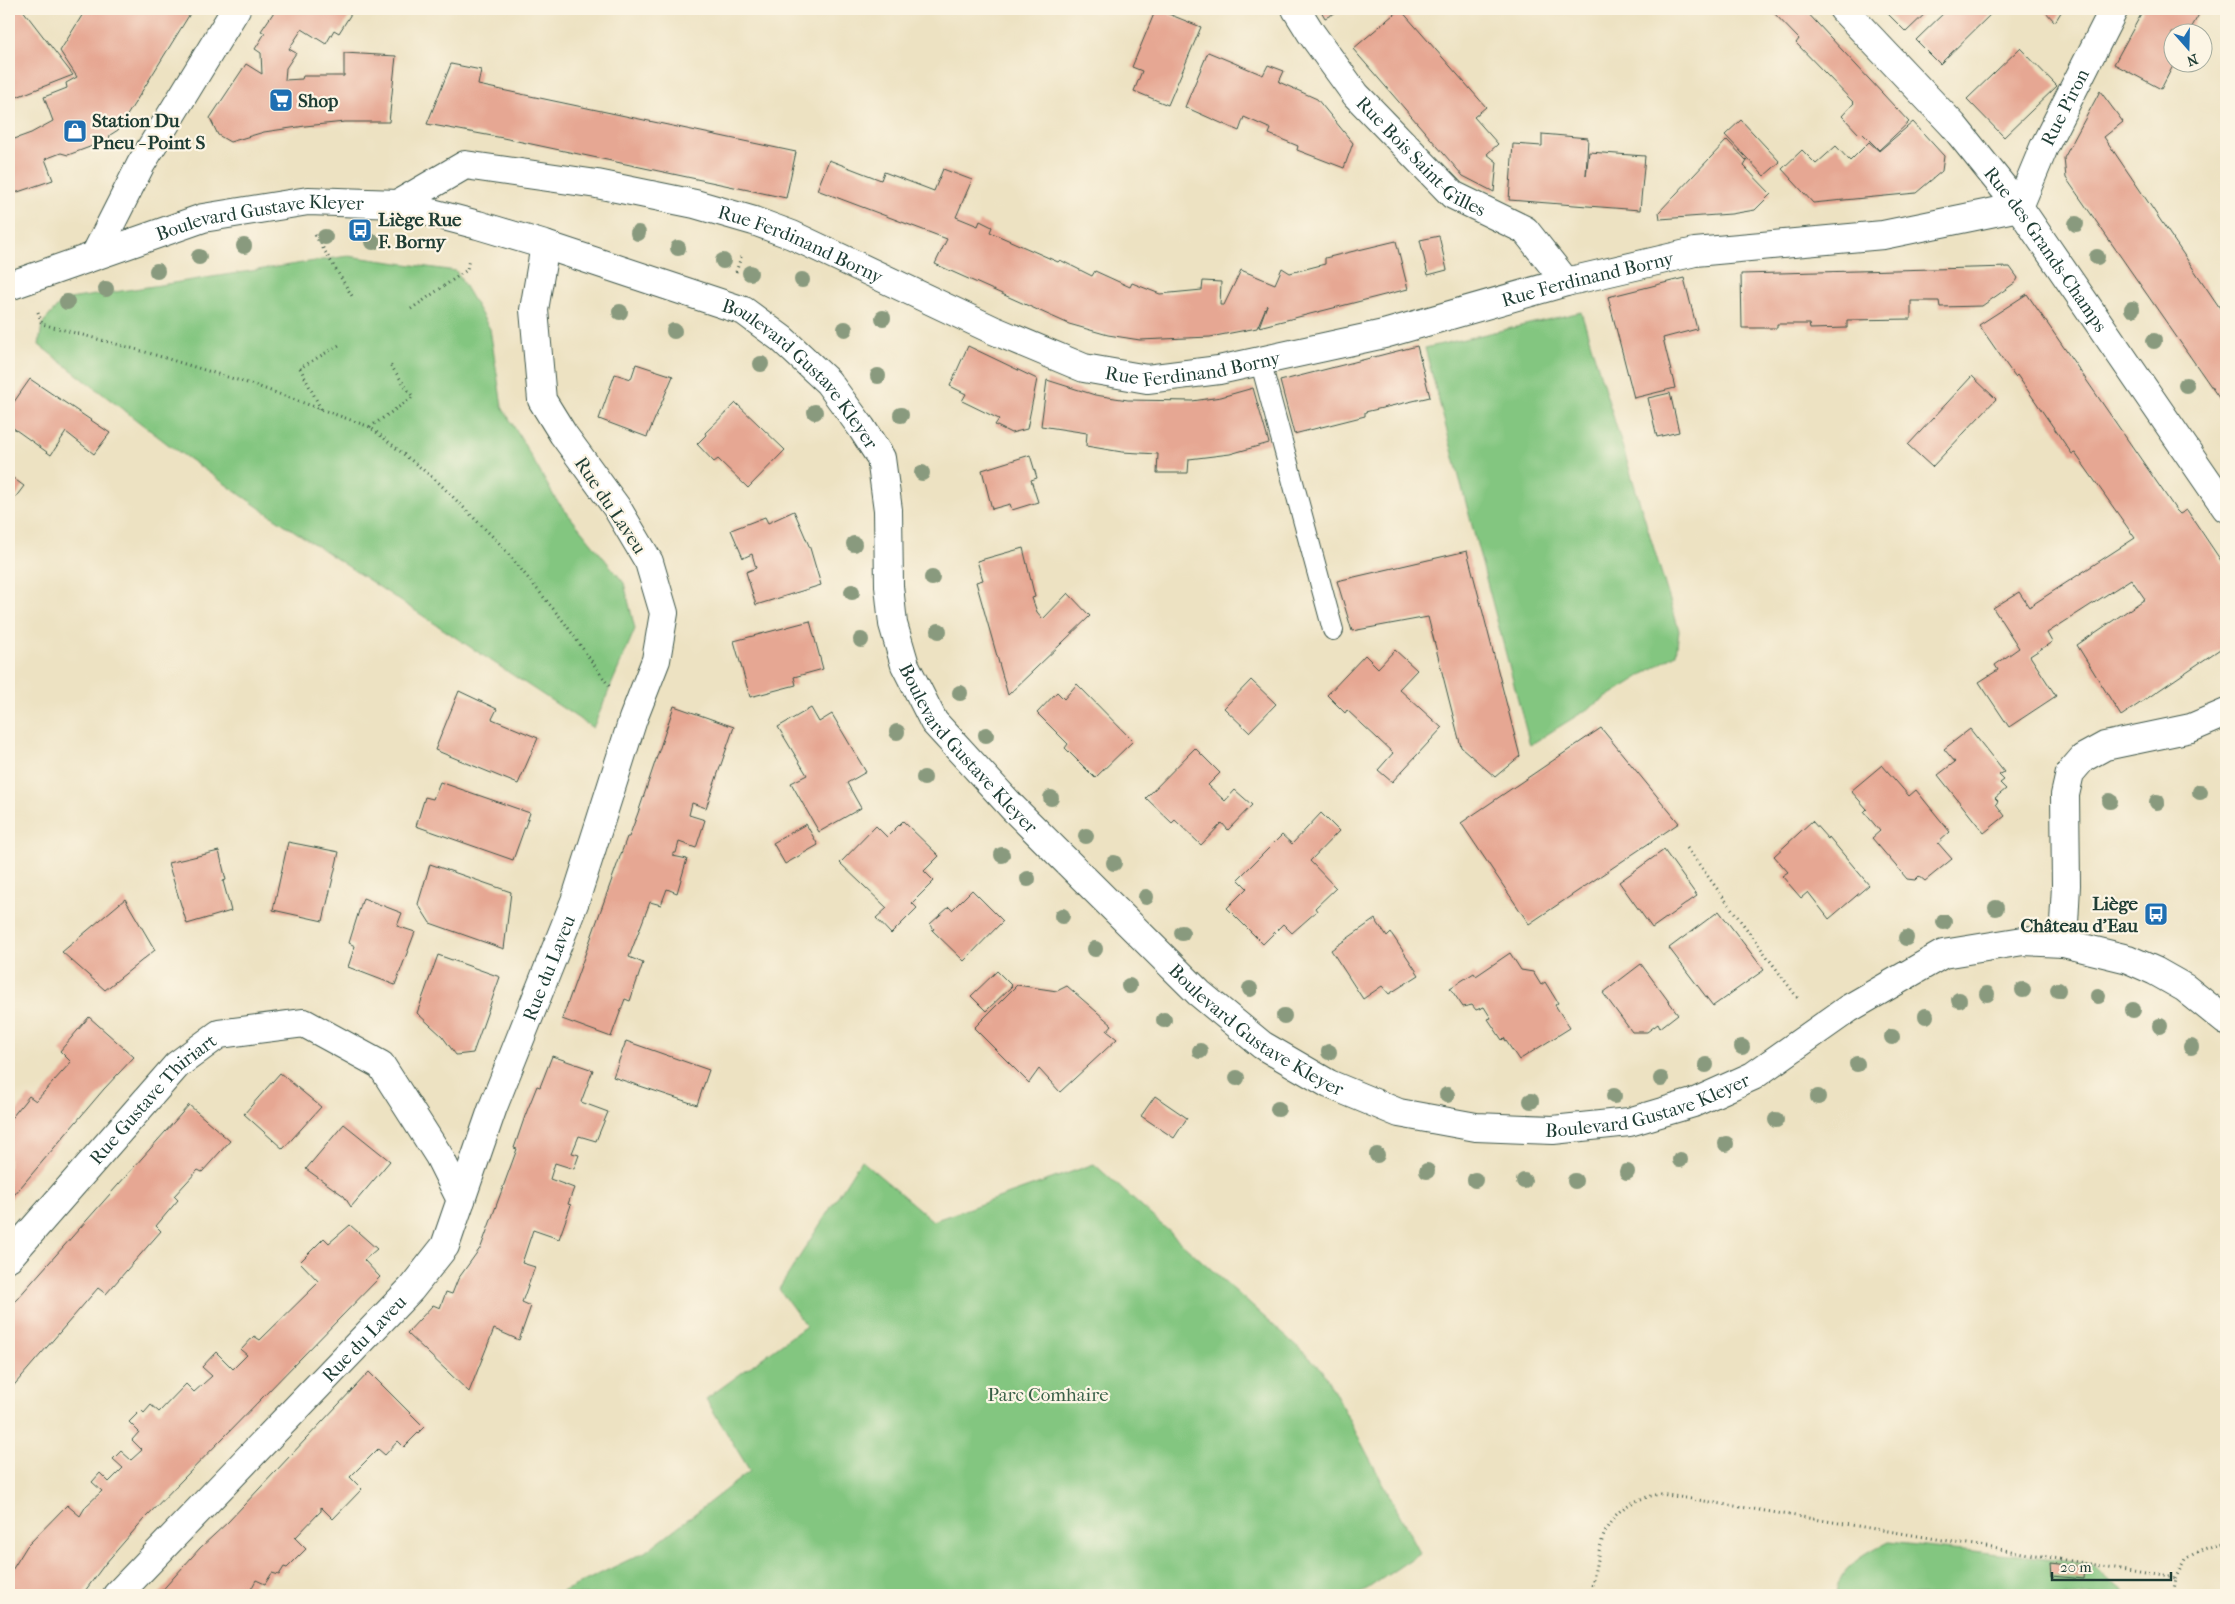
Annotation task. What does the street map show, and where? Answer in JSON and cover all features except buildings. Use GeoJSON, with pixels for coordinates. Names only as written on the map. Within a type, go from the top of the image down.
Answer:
{"type":"FeatureCollection","features":[{"type":"Feature","properties":{"kind":"street"},"geometry":{"type":"LineString","coordinates":[[95,255],[141,164],[236,9]]}},
{"type":"Feature","properties":{"kind":"street","name":"Rue Bois Saint-Gilles"},"geometry":{"type":"LineString","coordinates":[[1296,9],[1356,95],[1453,195],[1525,230],[1566,282]]}},
{"type":"Feature","properties":{"kind":"street","name":"Rue des Grands-Champs"},"geometry":{"type":"LineString","coordinates":[[1843,9],[1952,125],[2019,207],[2226,508]]}},
{"type":"Feature","properties":{"kind":"street","name":"Rue Piron"},"geometry":{"type":"LineString","coordinates":[[2019,207],[2044,147],[2114,9]]}},
{"type":"Feature","properties":{"kind":"street","name":"Rue Ferdinand Borny"},"geometry":{"type":"LineString","coordinates":[[398,204],[465,165],[597,184],[695,204],[754,221],[792,235],[994,330],[1084,368],[1147,379],[1219,370],[1384,334],[1566,282],[1695,252],[1882,235],[2019,207]]}},
{"type":"Feature","properties":{"kind":"street","name":"Boulevard Gustave Kleyer"},"geometry":{"type":"LineString","coordinates":[[18,283],[202,218],[308,201],[398,204],[545,245],[725,303],[744,311],[782,339],[828,382],[881,458],[888,510],[889,586],[893,624],[905,665],[934,722],[1013,808],[1198,993],[1262,1045],[1329,1084],[1400,1113],[1476,1127],[1553,1130],[1629,1122],[1692,1103],[1753,1076],[1848,1009],[1943,954],[2023,940],[2063,943],[2128,960],[2155,971],[2185,988],[2226,1021]]}},
{"type":"Feature","properties":{"kind":"street","name":"Rue du Laveu"},"geometry":{"type":"LineString","coordinates":[[117,1595],[411,1289],[445,1246],[493,1107],[575,901],[633,719],[656,660],[664,613],[649,562],[617,508],[563,434],[542,400],[534,310],[545,245]]}},
{"type":"Feature","properties":{"kind":"street"},"geometry":{"type":"LineString","coordinates":[[2063,943],[2066,886],[2065,795],[2070,773],[2083,758],[2105,746],[2191,728],[2226,713]]}},
{"type":"Feature","properties":{"kind":"street","name":"Rue Gustave Thiriart"},"geometry":{"type":"LineString","coordinates":[[9,1257],[177,1065],[219,1034],[304,1023],[381,1065],[439,1156],[461,1200]]}},
{"type":"Feature","properties":{"kind":"lane"},"geometry":{"type":"LineString","coordinates":[[1260,360],[1333,630]]}},
{"type":"Feature","properties":{"kind":"path"},"geometry":{"type":"LineString","coordinates":[[725,303],[754,221]]}},
{"type":"Feature","properties":{"kind":"path"},"geometry":{"type":"LineString","coordinates":[[324,250],[352,296]]}},
{"type":"Feature","properties":{"kind":"path"},"geometry":{"type":"LineString","coordinates":[[411,309],[467,270]]}},
{"type":"Feature","properties":{"kind":"path"},"geometry":{"type":"LineString","coordinates":[[18,283],[42,324],[142,351],[247,383],[370,427],[438,481],[501,544],[564,622],[633,719]]}},
{"type":"Feature","properties":{"kind":"path"},"geometry":{"type":"LineString","coordinates":[[322,410],[300,368],[341,344]]}},
{"type":"Feature","properties":{"kind":"path"},"geometry":{"type":"LineString","coordinates":[[370,427],[413,397],[389,363]]}},
{"type":"Feature","properties":{"kind":"path"},"geometry":{"type":"LineString","coordinates":[[1688,848],[1820,1028]]}},
{"type":"Feature","properties":{"kind":"path"},"geometry":{"type":"LineString","coordinates":[[1590,1595],[1602,1535],[1615,1515],[1638,1500],[1661,1494],[2176,1578]]}},
{"type":"Feature","properties":{"kind":"path"},"geometry":{"type":"LineString","coordinates":[[2173,1595],[2176,1578],[2186,1559],[2204,1548],[2226,1541]]}},
{"type":"Feature","properties":{"kind":"green space"},"geometry":{"type":"Polygon","coordinates":[[[348,256],[456,271],[490,329],[502,406],[555,498],[624,583],[635,629],[593,728],[264,511],[169,445],[39,345],[42,324],[63,300],[348,256]]]}},
{"type":"Feature","properties":{"kind":"green space"},"geometry":{"type":"Polygon","coordinates":[[[1581,312],[1679,630],[1676,654],[1530,745],[1425,348],[1581,312]]]}},
{"type":"Feature","properties":{"kind":"green space","name":"Parc Comhaire"},"geometry":{"type":"Polygon","coordinates":[[[861,1160],[933,1221],[1094,1164],[1322,1369],[1420,1553],[1358,1595],[556,1595],[645,1552],[750,1471],[706,1399],[806,1326],[779,1289],[861,1160]]]}},
{"type":"Feature","properties":{"kind":"green space"},"geometry":{"type":"Polygon","coordinates":[[[1889,1542],[2091,1564],[2126,1595],[1837,1595],[1839,1585],[1848,1569],[1864,1556],[1889,1542]]]}},
{"type":"Feature","properties":{"kind":"place","name":"Shop"},"geometry":{"type":"Point","coordinates":[281,100]}},
{"type":"Feature","properties":{"kind":"place","name":"Station Du Pneu - Point S"},"geometry":{"type":"Point","coordinates":[75,131]}},
{"type":"Feature","properties":{"kind":"place","name":"Liège Rue F. Borny"},"geometry":{"type":"Point","coordinates":[360,230]}},
{"type":"Feature","properties":{"kind":"place","name":"Liège Château d'Eau"},"geometry":{"type":"Point","coordinates":[2156,914]}}]}
